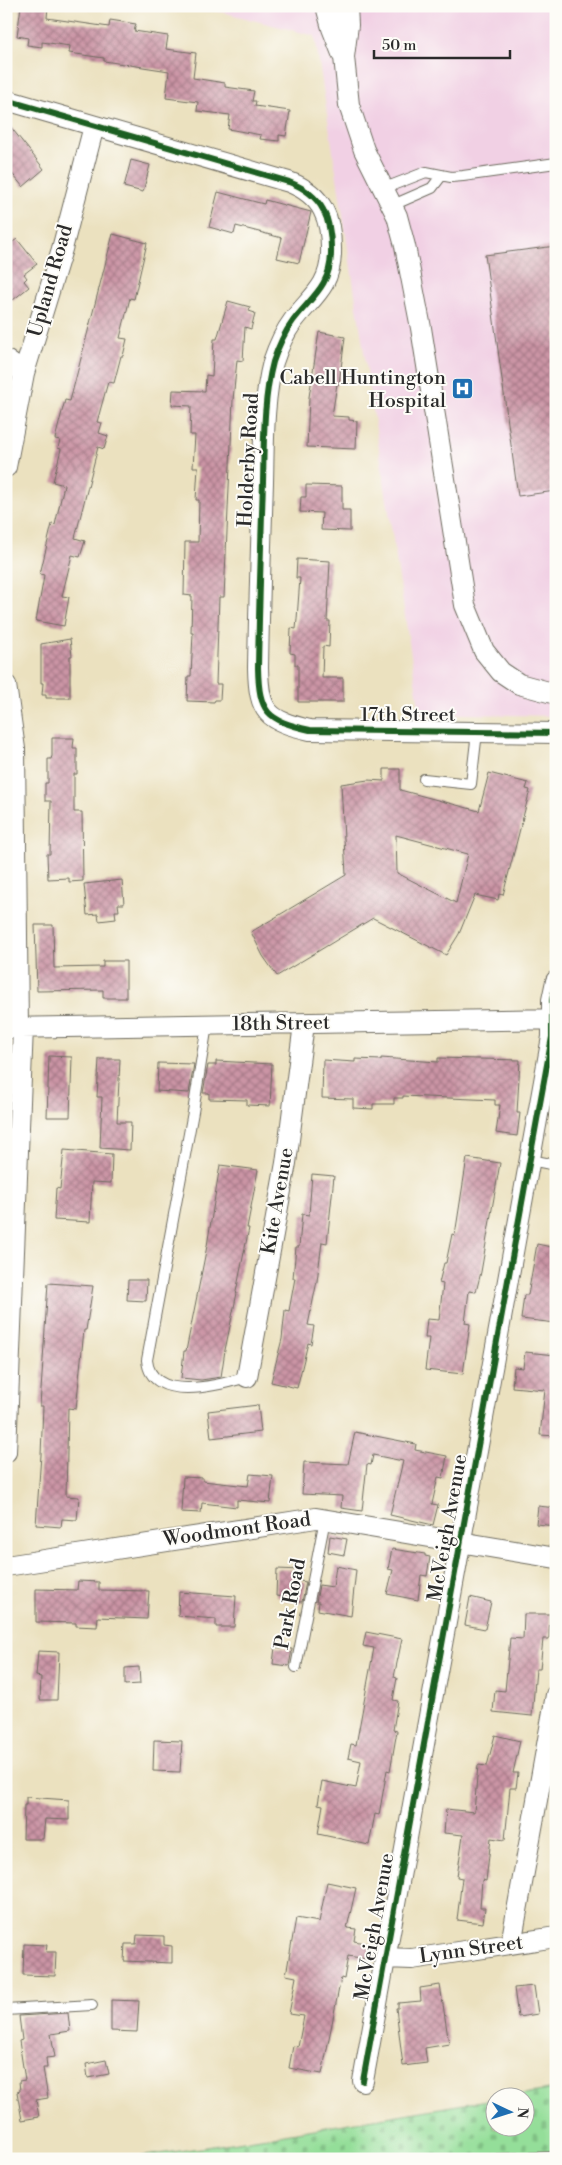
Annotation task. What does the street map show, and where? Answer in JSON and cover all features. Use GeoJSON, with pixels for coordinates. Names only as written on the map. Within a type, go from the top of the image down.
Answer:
{"type":"FeatureCollection","features":[{"type":"Feature","properties":{"kind":"street"},"geometry":{"type":"LineString","coordinates":[[326,6],[332,28],[344,57]]}},
{"type":"Feature","properties":{"kind":"street"},"geometry":{"type":"LineString","coordinates":[[347,6],[348,24],[344,57],[345,81],[364,150],[389,197],[411,268],[465,605],[484,651],[501,672],[519,684],[556,694]]}},
{"type":"Feature","properties":{"kind":"street","name":"Holderby Road"},"geometry":{"type":"LineString","coordinates":[[6,100],[290,182],[308,190],[316,197],[327,217],[331,240],[329,274],[319,292],[284,334],[269,380],[264,439],[258,668],[258,682],[265,711]]}},
{"type":"Feature","properties":{"kind":"street","name":"Upland Road"},"geometry":{"type":"LineString","coordinates":[[6,467],[24,373],[62,248],[94,126]]}},
{"type":"Feature","properties":{"kind":"street"},"geometry":{"type":"LineString","coordinates":[[6,360],[24,373]]}},
{"type":"Feature","properties":{"kind":"street"},"geometry":{"type":"LineString","coordinates":[[6,685],[10,728],[16,1028],[7,1440]]}},
{"type":"Feature","properties":{"kind":"street","name":"17th Street"},"geometry":{"type":"LineString","coordinates":[[265,711],[276,721],[310,730],[556,733]]}},
{"type":"Feature","properties":{"kind":"street","name":"McVeigh Avenue"},"geometry":{"type":"LineString","coordinates":[[363,2081],[552,1037],[554,1019],[552,1000],[556,981]]}},
{"type":"Feature","properties":{"kind":"street","name":"18th Street"},"geometry":{"type":"LineString","coordinates":[[16,1028],[554,1019]]}},
{"type":"Feature","properties":{"kind":"street","name":"Kite Avenue"},"geometry":{"type":"LineString","coordinates":[[247,1377],[286,1163],[304,1024]]}},
{"type":"Feature","properties":{"kind":"street","name":"Woodmont Road"},"geometry":{"type":"LineString","coordinates":[[6,1566],[304,1518],[325,1519],[556,1558]]}},
{"type":"Feature","properties":{"kind":"street"},"geometry":{"type":"LineString","coordinates":[[511,1944],[556,1695]]}},
{"type":"Feature","properties":{"kind":"street","name":"Lynn Street"},"geometry":{"type":"LineString","coordinates":[[386,1958],[412,1958],[556,1937]]}},
{"type":"Feature","properties":{"kind":"lane"},"geometry":{"type":"LineString","coordinates":[[389,197],[419,174],[433,172],[442,175],[463,176],[556,163]]}},
{"type":"Feature","properties":{"kind":"lane"},"geometry":{"type":"LineString","coordinates":[[389,197],[432,188],[442,175]]}},
{"type":"Feature","properties":{"kind":"lane"},"geometry":{"type":"LineString","coordinates":[[424,780],[471,784],[477,732]]}},
{"type":"Feature","properties":{"kind":"lane"},"geometry":{"type":"LineString","coordinates":[[207,1025],[193,1112],[159,1290],[147,1360],[148,1369],[159,1382],[172,1386],[192,1388],[209,1387],[247,1377]]}},
{"type":"Feature","properties":{"kind":"lane"},"geometry":{"type":"LineString","coordinates":[[530,1160],[556,1165]]}},
{"type":"Feature","properties":{"kind":"lane","name":"Park Road"},"geometry":{"type":"LineString","coordinates":[[296,1667],[325,1519]]}},
{"type":"Feature","properties":{"kind":"lane"},"geometry":{"type":"LineString","coordinates":[[6,2010],[92,2005]]}},
{"type":"Feature","properties":{"kind":"lane"},"geometry":{"type":"LineString","coordinates":[[498,2159],[556,2157]]}},
{"type":"Feature","properties":{"kind":"shaded area","name":"Cabell Huntington Hospital"},"geometry":{"type":"Polygon","coordinates":[[[215,6],[556,6],[556,716],[420,713],[315,36],[214,10],[215,6]]]}},
{"type":"Feature","properties":{"kind":"green space"},"geometry":{"type":"Polygon","coordinates":[[[556,2089],[556,2159],[124,2159],[484,2101],[484,2138],[534,2138],[534,2092],[556,2089]]]}},
{"type":"Feature","properties":{"kind":"building"},"geometry":{"type":"Polygon","coordinates":[[[21,6],[48,6],[47,18],[109,27],[110,20],[136,24],[134,31],[168,36],[166,49],[196,53],[193,78],[225,83],[225,87],[254,91],[252,101],[256,101],[255,106],[290,111],[286,136],[279,135],[279,141],[260,139],[261,135],[228,129],[230,115],[197,111],[198,102],[166,98],[169,71],[104,61],[104,58],[69,53],[70,46],[42,42],[42,47],[27,45],[28,38],[17,36],[21,6]]]}},
{"type":"Feature","properties":{"kind":"building"},"geometry":{"type":"Polygon","coordinates":[[[6,121],[44,169],[23,187],[6,166],[6,121]]]}},
{"type":"Feature","properties":{"kind":"building"},"geometry":{"type":"Polygon","coordinates":[[[131,160],[150,165],[143,192],[124,187],[131,160]]]}},
{"type":"Feature","properties":{"kind":"building"},"geometry":{"type":"Polygon","coordinates":[[[218,192],[264,204],[265,200],[311,212],[299,263],[277,258],[282,238],[236,226],[234,234],[209,227],[218,192]]]}},
{"type":"Feature","properties":{"kind":"building"},"geometry":{"type":"Polygon","coordinates":[[[113,234],[147,243],[134,299],[130,298],[120,338],[127,339],[123,356],[121,356],[114,383],[108,382],[97,422],[102,423],[99,433],[108,436],[104,449],[98,447],[75,538],[85,541],[80,557],[72,555],[62,596],[69,597],[64,626],[36,621],[44,575],[40,574],[52,524],[55,525],[64,485],[53,482],[61,449],[58,448],[60,440],[55,439],[65,400],[70,401],[113,234]]]}},
{"type":"Feature","properties":{"kind":"building"},"geometry":{"type":"Polygon","coordinates":[[[17,239],[37,264],[24,274],[27,278],[24,281],[29,287],[13,300],[6,291],[6,247],[17,239]]]}},
{"type":"Feature","properties":{"kind":"building"},"geometry":{"type":"Polygon","coordinates":[[[556,246],[556,491],[518,496],[485,255],[556,246]]]}},
{"type":"Feature","properties":{"kind":"building"},"geometry":{"type":"Polygon","coordinates":[[[228,301],[250,307],[249,311],[255,313],[251,329],[245,327],[243,361],[237,360],[233,400],[224,597],[219,597],[216,684],[221,684],[220,700],[215,700],[214,702],[187,701],[188,676],[191,676],[193,633],[191,633],[192,596],[184,595],[185,542],[198,542],[199,500],[196,500],[198,467],[193,467],[195,435],[190,435],[191,406],[172,405],[173,390],[205,391],[206,375],[212,376],[214,339],[217,339],[228,301]]]}},
{"type":"Feature","properties":{"kind":"building"},"geometry":{"type":"Polygon","coordinates":[[[319,332],[345,337],[339,384],[337,384],[332,416],[349,417],[349,420],[357,421],[356,449],[307,447],[309,397],[319,332]]]}},
{"type":"Feature","properties":{"kind":"building"},"geometry":{"type":"Polygon","coordinates":[[[306,485],[342,486],[342,510],[350,510],[350,531],[321,530],[322,513],[300,512],[301,497],[306,497],[306,485]]]}},
{"type":"Feature","properties":{"kind":"building"},"geometry":{"type":"Polygon","coordinates":[[[297,559],[330,561],[327,621],[330,621],[329,647],[323,646],[322,678],[343,678],[343,702],[298,702],[298,665],[295,665],[295,654],[290,653],[291,628],[296,629],[297,619],[300,578],[296,578],[297,559]]]}},
{"type":"Feature","properties":{"kind":"building"},"geometry":{"type":"Polygon","coordinates":[[[70,639],[72,656],[70,656],[70,698],[46,698],[46,695],[42,695],[41,644],[70,639]]]}},
{"type":"Feature","properties":{"kind":"building"},"geometry":{"type":"Polygon","coordinates":[[[52,738],[74,738],[73,748],[77,748],[77,774],[74,774],[74,812],[82,812],[83,881],[69,882],[69,878],[48,879],[47,854],[50,854],[51,801],[45,801],[45,783],[48,783],[48,759],[51,759],[52,756],[52,738]]]}},
{"type":"Feature","properties":{"kind":"building"},"geometry":{"type":"Polygon","coordinates":[[[384,769],[400,769],[400,790],[479,811],[489,773],[528,783],[526,789],[530,790],[503,895],[499,894],[498,900],[475,895],[459,934],[446,955],[373,918],[277,976],[263,956],[251,932],[346,875],[341,784],[368,780],[384,781],[384,769]],[[396,835],[397,873],[456,903],[468,854],[396,835]]]}},
{"type":"Feature","properties":{"kind":"building"},"geometry":{"type":"Polygon","coordinates":[[[122,880],[124,904],[118,904],[119,911],[115,911],[116,919],[99,921],[98,914],[87,915],[84,884],[122,880]]]}},
{"type":"Feature","properties":{"kind":"building"},"geometry":{"type":"Polygon","coordinates":[[[35,925],[53,925],[54,968],[103,967],[103,961],[126,961],[126,998],[103,998],[103,990],[37,991],[35,925]]]}},
{"type":"Feature","properties":{"kind":"building"},"geometry":{"type":"Polygon","coordinates":[[[49,1056],[72,1057],[70,1117],[47,1117],[49,1056]]]}},
{"type":"Feature","properties":{"kind":"building"},"geometry":{"type":"Polygon","coordinates":[[[381,1058],[438,1062],[438,1058],[520,1060],[517,1113],[520,1113],[517,1136],[496,1133],[500,1105],[495,1105],[495,1100],[403,1096],[403,1098],[394,1098],[394,1104],[373,1104],[373,1109],[353,1108],[353,1099],[322,1098],[323,1060],[355,1062],[355,1059],[381,1060],[381,1058]]]}},
{"type":"Feature","properties":{"kind":"building"},"geometry":{"type":"Polygon","coordinates":[[[99,1059],[120,1059],[117,1122],[131,1122],[130,1150],[100,1148],[102,1097],[97,1097],[99,1059]]]}},
{"type":"Feature","properties":{"kind":"building"},"geometry":{"type":"Polygon","coordinates":[[[216,1061],[272,1064],[270,1106],[247,1105],[247,1100],[209,1099],[209,1093],[203,1093],[208,1065],[216,1065],[216,1061]]]}},
{"type":"Feature","properties":{"kind":"building"},"geometry":{"type":"Polygon","coordinates":[[[158,1063],[194,1064],[189,1093],[157,1091],[158,1063]]]}},
{"type":"Feature","properties":{"kind":"building"},"geometry":{"type":"Polygon","coordinates":[[[64,1150],[112,1154],[111,1183],[92,1182],[90,1222],[54,1220],[56,1188],[60,1189],[64,1150]]]}},
{"type":"Feature","properties":{"kind":"building"},"geometry":{"type":"Polygon","coordinates":[[[467,1158],[500,1163],[481,1272],[476,1292],[469,1291],[465,1323],[470,1324],[463,1374],[425,1370],[429,1338],[425,1338],[427,1319],[439,1320],[443,1284],[439,1283],[444,1263],[446,1263],[452,1234],[455,1235],[467,1158]]]}},
{"type":"Feature","properties":{"kind":"building"},"geometry":{"type":"Polygon","coordinates":[[[220,1165],[258,1170],[247,1228],[249,1228],[221,1377],[201,1380],[181,1378],[184,1351],[186,1351],[207,1246],[220,1165]]]}},
{"type":"Feature","properties":{"kind":"building"},"geometry":{"type":"Polygon","coordinates":[[[312,1174],[334,1176],[327,1243],[322,1242],[317,1281],[308,1325],[314,1326],[311,1344],[308,1343],[297,1388],[271,1382],[282,1339],[285,1310],[289,1311],[295,1278],[293,1278],[296,1247],[299,1247],[302,1214],[309,1215],[312,1174]]]}},
{"type":"Feature","properties":{"kind":"building"},"geometry":{"type":"Polygon","coordinates":[[[537,1244],[556,1248],[556,1323],[521,1319],[524,1295],[528,1295],[537,1244]]]}},
{"type":"Feature","properties":{"kind":"building"},"geometry":{"type":"Polygon","coordinates":[[[128,1280],[147,1280],[146,1301],[127,1300],[128,1280]]]}},
{"type":"Feature","properties":{"kind":"building"},"geometry":{"type":"Polygon","coordinates":[[[48,1283],[93,1286],[86,1330],[84,1330],[76,1409],[68,1408],[66,1496],[79,1497],[77,1520],[62,1519],[61,1527],[36,1525],[43,1406],[40,1406],[48,1283]]]}},
{"type":"Feature","properties":{"kind":"building"},"geometry":{"type":"Polygon","coordinates":[[[525,1352],[556,1355],[556,1436],[540,1435],[545,1390],[512,1387],[514,1367],[523,1368],[525,1352]]]}},
{"type":"Feature","properties":{"kind":"building"},"geometry":{"type":"Polygon","coordinates":[[[258,1405],[261,1432],[211,1438],[208,1411],[258,1405]]]}},
{"type":"Feature","properties":{"kind":"building"},"geometry":{"type":"Polygon","coordinates":[[[355,1432],[416,1444],[415,1450],[447,1456],[443,1478],[438,1477],[432,1504],[438,1505],[433,1525],[390,1515],[403,1461],[373,1455],[371,1465],[367,1464],[362,1511],[341,1508],[342,1496],[302,1494],[304,1462],[348,1464],[355,1432]]]}},
{"type":"Feature","properties":{"kind":"building"},"geometry":{"type":"Polygon","coordinates":[[[250,1474],[273,1476],[270,1503],[237,1500],[237,1507],[202,1503],[201,1513],[181,1512],[183,1477],[203,1478],[203,1481],[248,1486],[250,1474]]]}},
{"type":"Feature","properties":{"kind":"building"},"geometry":{"type":"Polygon","coordinates":[[[538,1506],[556,1508],[556,1526],[536,1524],[538,1506]]]}},
{"type":"Feature","properties":{"kind":"building"},"geometry":{"type":"Polygon","coordinates":[[[330,1536],[347,1539],[344,1555],[328,1552],[330,1536]]]}},
{"type":"Feature","properties":{"kind":"building"},"geometry":{"type":"Polygon","coordinates":[[[392,1549],[425,1554],[425,1556],[430,1557],[427,1576],[421,1575],[418,1600],[387,1594],[393,1570],[388,1569],[392,1549]]]}},
{"type":"Feature","properties":{"kind":"building"},"geometry":{"type":"Polygon","coordinates":[[[336,1566],[356,1570],[351,1616],[318,1610],[319,1602],[316,1602],[319,1585],[333,1587],[336,1566]]]}},
{"type":"Feature","properties":{"kind":"building"},"geometry":{"type":"Polygon","coordinates":[[[277,1569],[301,1570],[300,1581],[306,1582],[302,1602],[284,1601],[284,1597],[276,1596],[277,1569]]]}},
{"type":"Feature","properties":{"kind":"building"},"geometry":{"type":"Polygon","coordinates":[[[78,1581],[99,1582],[99,1590],[149,1591],[147,1619],[98,1617],[97,1627],[76,1626],[76,1623],[36,1622],[36,1589],[77,1590],[78,1581]]]}},
{"type":"Feature","properties":{"kind":"building"},"geometry":{"type":"Polygon","coordinates":[[[179,1592],[236,1596],[234,1627],[216,1627],[216,1619],[178,1616],[179,1592]]]}},
{"type":"Feature","properties":{"kind":"building"},"geometry":{"type":"Polygon","coordinates":[[[470,1597],[491,1602],[485,1629],[465,1625],[470,1597]]]}},
{"type":"Feature","properties":{"kind":"building"},"geometry":{"type":"Polygon","coordinates":[[[524,1614],[550,1614],[549,1639],[543,1639],[540,1669],[536,1669],[532,1716],[493,1712],[495,1690],[505,1691],[510,1638],[523,1639],[524,1614]]]}},
{"type":"Feature","properties":{"kind":"building"},"geometry":{"type":"Polygon","coordinates":[[[366,1632],[402,1639],[394,1677],[397,1678],[393,1700],[398,1701],[393,1730],[397,1731],[390,1771],[387,1770],[379,1815],[375,1814],[369,1845],[318,1834],[323,1805],[318,1804],[322,1781],[356,1788],[361,1761],[348,1758],[351,1744],[356,1745],[374,1648],[363,1646],[366,1632]]]}},
{"type":"Feature","properties":{"kind":"building"},"geometry":{"type":"Polygon","coordinates":[[[275,1647],[292,1649],[289,1666],[273,1664],[275,1647]]]}},
{"type":"Feature","properties":{"kind":"building"},"geometry":{"type":"Polygon","coordinates":[[[38,1651],[59,1652],[57,1700],[40,1700],[41,1677],[36,1676],[38,1651]]]}},
{"type":"Feature","properties":{"kind":"building"},"geometry":{"type":"Polygon","coordinates":[[[139,1667],[140,1684],[125,1685],[125,1668],[139,1667]]]}},
{"type":"Feature","properties":{"kind":"building"},"geometry":{"type":"Polygon","coordinates":[[[495,1735],[520,1741],[513,1773],[518,1773],[516,1788],[510,1788],[505,1840],[491,1838],[486,1881],[482,1880],[480,1908],[485,1908],[483,1923],[457,1920],[462,1878],[457,1877],[463,1835],[444,1833],[446,1809],[474,1812],[478,1765],[487,1766],[495,1735]]]}},
{"type":"Feature","properties":{"kind":"building"},"geometry":{"type":"Polygon","coordinates":[[[154,1740],[182,1741],[180,1772],[153,1771],[154,1740]]]}},
{"type":"Feature","properties":{"kind":"building"},"geometry":{"type":"Polygon","coordinates":[[[26,1797],[69,1800],[69,1820],[45,1819],[43,1839],[23,1839],[26,1797]]]}},
{"type":"Feature","properties":{"kind":"building"},"geometry":{"type":"Polygon","coordinates":[[[327,1882],[356,1888],[347,1928],[356,1929],[354,1941],[376,1945],[373,1960],[348,1956],[344,1979],[341,1978],[322,2074],[289,2068],[293,2046],[298,2047],[304,2016],[289,2014],[296,1977],[286,1975],[296,1918],[319,1922],[327,1882]]]}},
{"type":"Feature","properties":{"kind":"building"},"geometry":{"type":"Polygon","coordinates":[[[137,1935],[164,1936],[164,1945],[172,1946],[172,1963],[124,1961],[125,1944],[136,1944],[137,1935]]]}},
{"type":"Feature","properties":{"kind":"building"},"geometry":{"type":"Polygon","coordinates":[[[24,1944],[47,1945],[46,1952],[56,1952],[55,1976],[23,1975],[24,1944]]]}},
{"type":"Feature","properties":{"kind":"building"},"geometry":{"type":"Polygon","coordinates":[[[440,1985],[449,2044],[425,2048],[427,2063],[403,2066],[396,2008],[398,2008],[398,2003],[421,2001],[420,1988],[440,1985]]]}},
{"type":"Feature","properties":{"kind":"building"},"geometry":{"type":"Polygon","coordinates":[[[534,1986],[538,2014],[518,2017],[514,1988],[534,1986]]]}},
{"type":"Feature","properties":{"kind":"building"},"geometry":{"type":"Polygon","coordinates":[[[111,2000],[139,2001],[137,2032],[111,2031],[111,2000]]]}},
{"type":"Feature","properties":{"kind":"building"},"geometry":{"type":"Polygon","coordinates":[[[68,2013],[70,2031],[51,2034],[55,2057],[46,2058],[47,2068],[43,2068],[48,2098],[36,2100],[39,2117],[22,2120],[17,2092],[20,2091],[19,2081],[25,2080],[19,2041],[22,2040],[19,2016],[68,2013]]]}},
{"type":"Feature","properties":{"kind":"building"},"geometry":{"type":"Polygon","coordinates":[[[106,2060],[109,2074],[88,2078],[86,2064],[106,2060]]]}},
{"type":"Feature","properties":{"kind":"cycle path"},"geometry":{"type":"LineString","coordinates":[[6,100],[289,182],[301,187],[310,194],[317,201],[327,219],[331,241],[330,265],[327,275],[318,291],[287,330],[273,362],[267,391],[264,437],[258,668],[260,695],[268,712],[284,722],[310,730],[556,733]]}},
{"type":"Feature","properties":{"kind":"cycle path"},"geometry":{"type":"LineString","coordinates":[[363,2081],[552,1037],[552,1000],[556,981]]}},
{"type":"Feature","properties":{"kind":"place","name":"Cabell Huntington Hospital"},"geometry":{"type":"Point","coordinates":[462,389]}}]}
